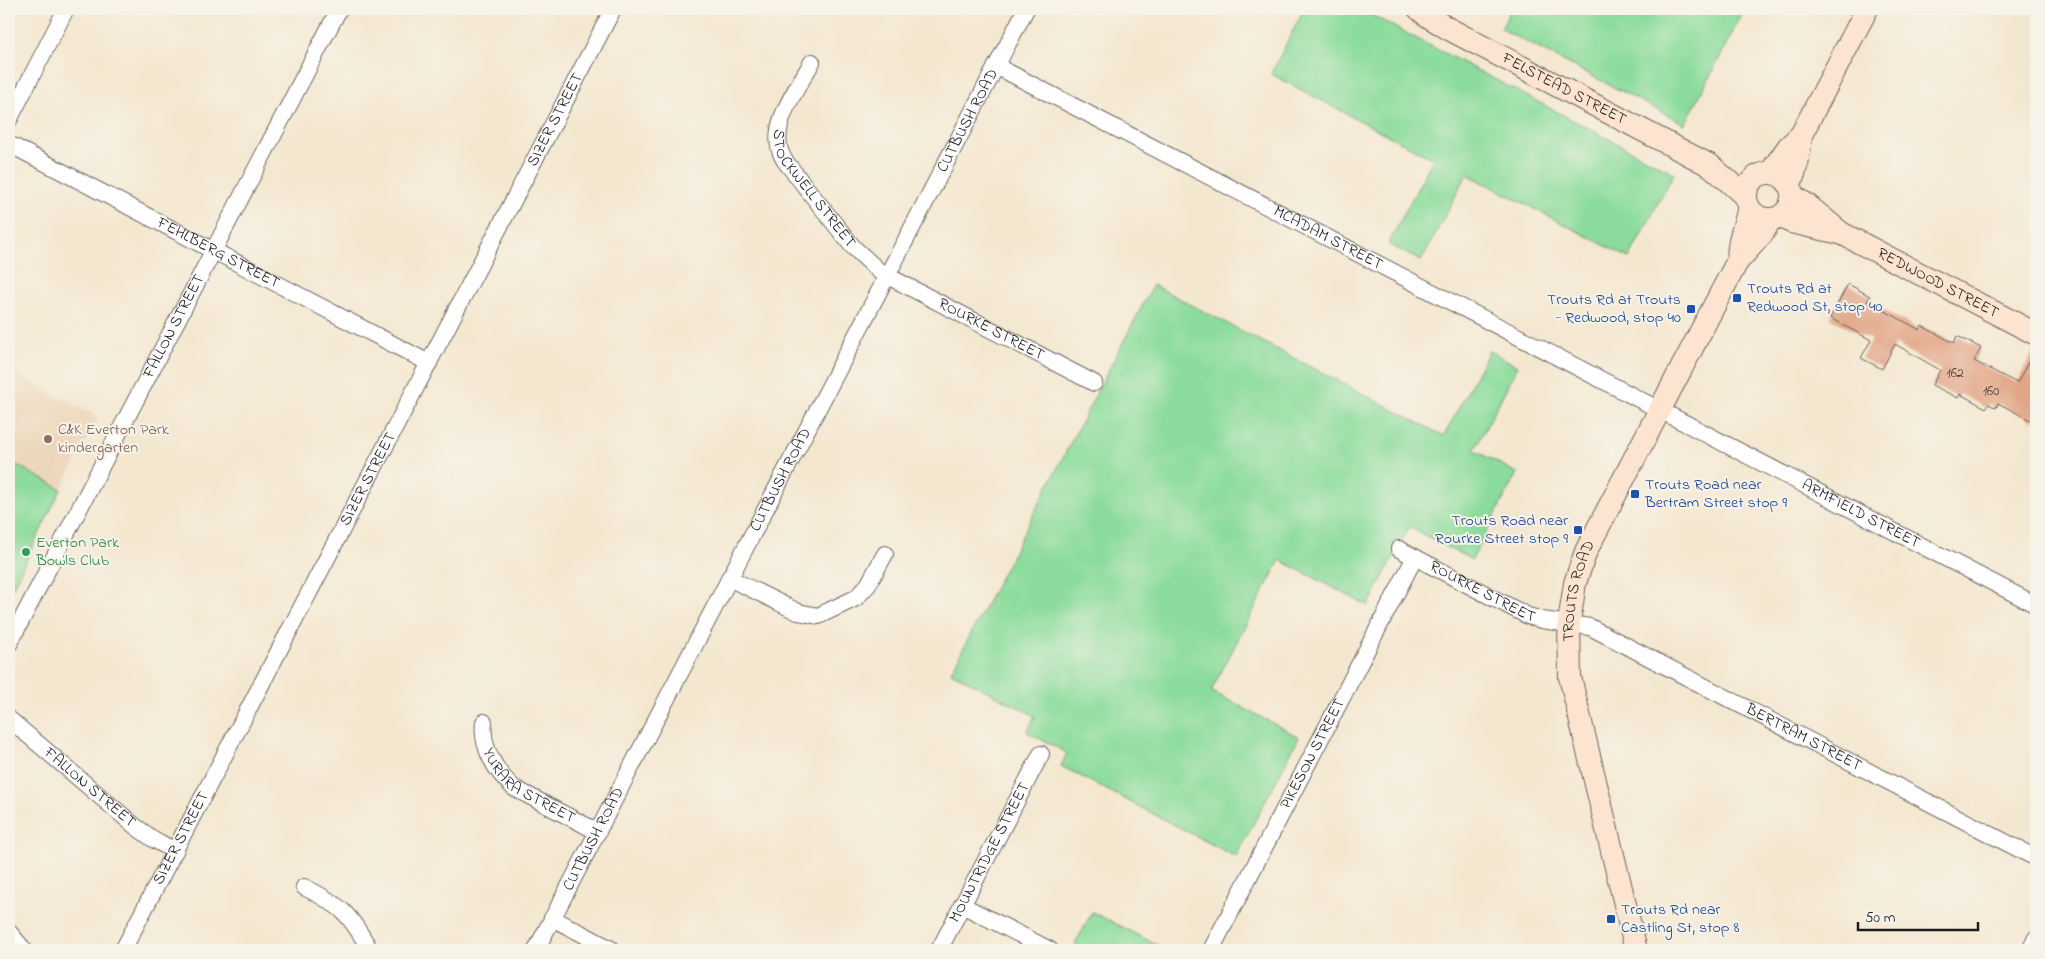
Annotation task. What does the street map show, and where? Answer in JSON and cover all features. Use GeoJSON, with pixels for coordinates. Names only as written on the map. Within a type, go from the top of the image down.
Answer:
{"type":"FeatureCollection","features":[{"type":"Feature","properties":{"kind":"street"},"geometry":{"type":"LineString","coordinates":[[9,120],[66,9]]}},
{"type":"Feature","properties":{"kind":"street","name":"FALLON STREET"},"geometry":{"type":"LineString","coordinates":[[9,644],[339,9]]}},
{"type":"Feature","properties":{"kind":"street","name":"SIZER STREET"},"geometry":{"type":"LineString","coordinates":[[123,950],[614,9]]}},
{"type":"Feature","properties":{"kind":"street","name":"CUTBUSH ROAD"},"geometry":{"type":"LineString","coordinates":[[536,950],[1026,9]]}},
{"type":"Feature","properties":{"kind":"street","name":"FELSTEAD STREET"},"geometry":{"type":"LineString","coordinates":[[1419,9],[1426,16],[1447,28],[1711,166],[1747,203]]}},
{"type":"Feature","properties":{"kind":"street"},"geometry":{"type":"LineString","coordinates":[[1801,135],[1790,208],[1775,218],[1755,215],[1747,203],[1747,189],[1801,135],[1867,9]]}},
{"type":"Feature","properties":{"kind":"street","name":"STOCKWELL STREET"},"geometry":{"type":"LineString","coordinates":[[812,62],[780,122],[777,137],[780,153],[853,247],[870,265],[888,276]]}},
{"type":"Feature","properties":{"kind":"street","name":"MCADAM STREET"},"geometry":{"type":"LineString","coordinates":[[996,66],[1659,410]]}},
{"type":"Feature","properties":{"kind":"street","name":"FEHLBERG STREET"},"geometry":{"type":"LineString","coordinates":[[9,144],[429,363]]}},
{"type":"Feature","properties":{"kind":"street","name":"FELSTEAD STREET"},"geometry":{"type":"LineString","coordinates":[[1711,166],[1764,174]]}},
{"type":"Feature","properties":{"kind":"street"},"geometry":{"type":"LineString","coordinates":[[1764,174],[1785,178],[1792,190]]}},
{"type":"Feature","properties":{"kind":"street","name":"REDWOOD STREET"},"geometry":{"type":"LineString","coordinates":[[1792,190],[1840,233],[2036,334]]}},
{"type":"Feature","properties":{"kind":"street","name":"TROUTS ROAD"},"geometry":{"type":"LineString","coordinates":[[1736,262],[1747,203]]}},
{"type":"Feature","properties":{"kind":"street","name":"TROUTS ROAD"},"geometry":{"type":"LineString","coordinates":[[1636,950],[1570,677],[1569,623],[1575,583],[1586,551],[1736,262],[1775,218]]}},
{"type":"Feature","properties":{"kind":"street","name":"REDWOOD STREET"},"geometry":{"type":"LineString","coordinates":[[1775,218],[1840,233]]}},
{"type":"Feature","properties":{"kind":"street","name":"ROURKE STREET"},"geometry":{"type":"LineString","coordinates":[[888,276],[1094,383]]}},
{"type":"Feature","properties":{"kind":"street","name":"ARMFIELD STREET"},"geometry":{"type":"LineString","coordinates":[[1659,410],[2036,605]]}},
{"type":"Feature","properties":{"kind":"street","name":"ROURKE STREET"},"geometry":{"type":"LineString","coordinates":[[1399,549],[1528,616],[1542,620],[1569,623]]}},
{"type":"Feature","properties":{"kind":"street"},"geometry":{"type":"LineString","coordinates":[[729,578],[798,612],[818,616],[856,598],[868,585],[885,554]]}},
{"type":"Feature","properties":{"kind":"street","name":"PIKESON STREET"},"geometry":{"type":"LineString","coordinates":[[1211,950],[1415,557]]}},
{"type":"Feature","properties":{"kind":"street","name":"BERTRAM STREET"},"geometry":{"type":"LineString","coordinates":[[1569,623],[1590,627],[2036,858]]}},
{"type":"Feature","properties":{"kind":"street","name":"FALLON STREET"},"geometry":{"type":"LineString","coordinates":[[9,720],[136,827],[175,851]]}},
{"type":"Feature","properties":{"kind":"street","name":"YURARA STREET"},"geometry":{"type":"LineString","coordinates":[[484,722],[483,731],[486,748],[507,781],[525,794],[598,832]]}},
{"type":"Feature","properties":{"kind":"street","name":"MOUNTRIDGE STREET"},"geometry":{"type":"LineString","coordinates":[[939,950],[1041,754]]}},
{"type":"Feature","properties":{"kind":"street"},"geometry":{"type":"LineString","coordinates":[[304,887],[327,898],[348,915],[370,950]]}},
{"type":"Feature","properties":{"kind":"street"},"geometry":{"type":"LineString","coordinates":[[962,905],[1050,950]]}},
{"type":"Feature","properties":{"kind":"street"},"geometry":{"type":"LineString","coordinates":[[552,918],[613,950]]}},
{"type":"Feature","properties":{"kind":"street"},"geometry":{"type":"LineString","coordinates":[[9,932],[24,950]]}},
{"type":"Feature","properties":{"kind":"street"},"geometry":{"type":"LineString","coordinates":[[2030,950],[2036,938]]}},
{"type":"Feature","properties":{"kind":"shaded area","name":"C&K Everton Park kindergarten"},"geometry":{"type":"Polygon","coordinates":[[[9,370],[99,417],[61,489],[9,461],[9,370]]]}},
{"type":"Feature","properties":{"kind":"green space"},"geometry":{"type":"Polygon","coordinates":[[[1304,9],[1360,9],[1674,173],[1629,258],[1467,174],[1421,261],[1388,244],[1433,159],[1271,74],[1304,9]]]}},
{"type":"Feature","properties":{"kind":"green space"},"geometry":{"type":"Polygon","coordinates":[[[1511,9],[1745,9],[1685,124],[1501,29],[1511,9]]]}},
{"type":"Feature","properties":{"kind":"green space"},"geometry":{"type":"Polygon","coordinates":[[[1153,285],[1444,436],[1489,351],[1518,366],[1474,450],[1517,473],[1472,560],[1409,527],[1368,606],[1280,560],[1211,691],[1299,737],[1236,857],[1061,766],[1067,753],[1027,732],[1035,716],[951,672],[1153,285]]]}},
{"type":"Feature","properties":{"kind":"green space"},"geometry":{"type":"Polygon","coordinates":[[[9,461],[61,489],[9,595],[9,461]]]}},
{"type":"Feature","properties":{"kind":"green space"},"geometry":{"type":"Polygon","coordinates":[[[1092,912],[1167,950],[1086,950],[1075,944],[1092,912]]]}},
{"type":"Feature","properties":{"kind":"building"},"geometry":{"type":"Polygon","coordinates":[[[1848,284],[1870,296],[1867,301],[1920,330],[1922,326],[1954,343],[1957,336],[1981,348],[1974,361],[2017,383],[2036,347],[2036,412],[2032,421],[1998,403],[1996,408],[1989,404],[1986,408],[1960,394],[1958,398],[1932,385],[1940,370],[1895,344],[1882,369],[1861,358],[1871,340],[1830,318],[1848,284]]]}},
{"type":"Feature","properties":{"kind":"place","name":"Trouts Rd at Redwood St, stop 40"},"geometry":{"type":"Point","coordinates":[1737,298]}},
{"type":"Feature","properties":{"kind":"place","name":"Trouts Rd at Trouts - Redwood, stop 40"},"geometry":{"type":"Point","coordinates":[1691,309]}},
{"type":"Feature","properties":{"kind":"place","name":"C&K Everton Park kindergarten"},"geometry":{"type":"Point","coordinates":[48,439]}},
{"type":"Feature","properties":{"kind":"place","name":"Trouts Road near Bertram Street stop 9"},"geometry":{"type":"Point","coordinates":[1635,494]}},
{"type":"Feature","properties":{"kind":"place","name":"Trouts Road near Rourke Street stop 9"},"geometry":{"type":"Point","coordinates":[1578,530]}},
{"type":"Feature","properties":{"kind":"place","name":"Everton Park Bowls Club"},"geometry":{"type":"Point","coordinates":[26,552]}},
{"type":"Feature","properties":{"kind":"place","name":"Trouts Rd near Castling St, stop 8"},"geometry":{"type":"Point","coordinates":[1611,919]}}]}
